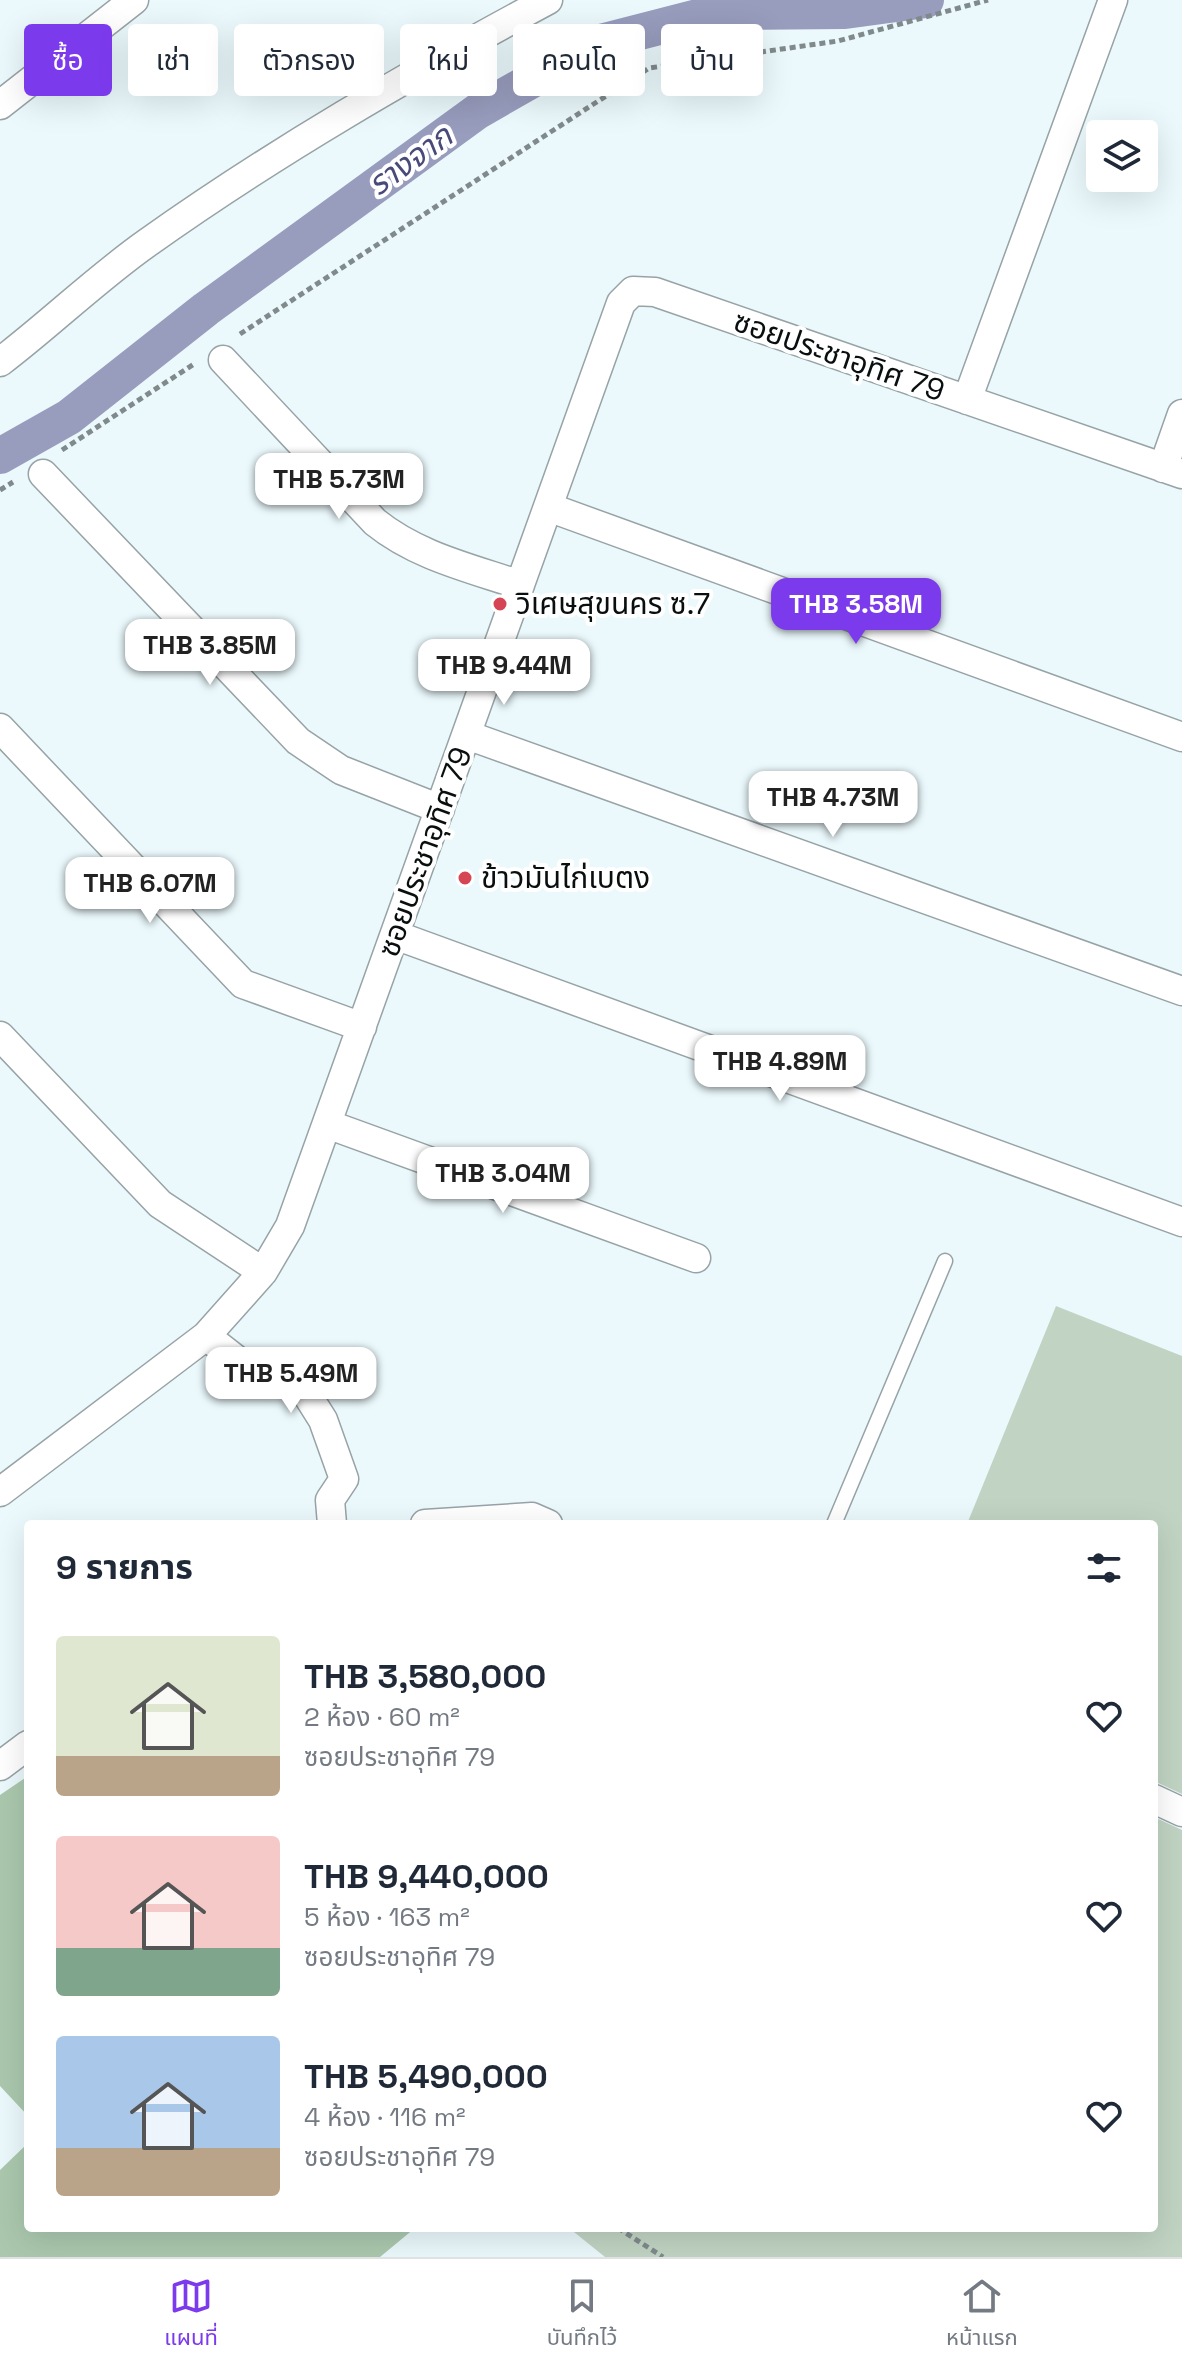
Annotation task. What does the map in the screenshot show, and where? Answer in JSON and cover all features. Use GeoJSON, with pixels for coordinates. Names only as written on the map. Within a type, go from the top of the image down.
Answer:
{"type":"FeatureCollection","features":[{"type":"Feature","properties":{"kind":"street"},"geometry":{"type":"LineString","coordinates":[[0,105],[134,0]]}},
{"type":"Feature","properties":{"kind":"street"},"geometry":{"type":"LineString","coordinates":[[0,362],[145,244],[293,146],[407,75],[548,0]]}},
{"type":"Feature","properties":{"kind":"street"},"geometry":{"type":"LineString","coordinates":[[967,400],[1113,0]]}},
{"type":"Feature","properties":{"kind":"street","name":"ซอยประชาอุทิศ 79"},"geometry":{"type":"LineString","coordinates":[[0,1492],[206,1336],[263,1272],[290,1226],[621,303],[633,291],[655,292],[1172,471]]}},
{"type":"Feature","properties":{"kind":"street"},"geometry":{"type":"LineString","coordinates":[[211,360],[393,537],[418,550],[520,585]]}},
{"type":"Feature","properties":{"kind":"street"},"geometry":{"type":"LineString","coordinates":[[1172,471],[1182,414]]}},
{"type":"Feature","properties":{"kind":"street"},"geometry":{"type":"LineString","coordinates":[[41,468],[298,741],[341,770],[440,809]]}},
{"type":"Feature","properties":{"kind":"street"},"geometry":{"type":"LineString","coordinates":[[548,507],[1182,737]]}},
{"type":"Feature","properties":{"kind":"street"},"geometry":{"type":"LineString","coordinates":[[0,728],[243,984],[362,1027]]}},
{"type":"Feature","properties":{"kind":"street"},"geometry":{"type":"LineString","coordinates":[[467,735],[1182,991]]}},
{"type":"Feature","properties":{"kind":"street"},"geometry":{"type":"LineString","coordinates":[[395,935],[1182,1222]]}},
{"type":"Feature","properties":{"kind":"street"},"geometry":{"type":"LineString","coordinates":[[0,1036],[160,1204],[263,1272]]}},
{"type":"Feature","properties":{"kind":"street"},"geometry":{"type":"LineString","coordinates":[[327,1124],[696,1258]]}},
{"type":"Feature","properties":{"kind":"street"},"geometry":{"type":"LineString","coordinates":[[206,1336],[238,1361],[292,1379],[312,1399],[344,1479],[330,1500],[332,1520]]}},
{"type":"Feature","properties":{"kind":"street"},"geometry":{"type":"LineString","coordinates":[[486,1520],[532,1517],[539,1520]]}},
{"type":"Feature","properties":{"kind":"street"},"geometry":{"type":"LineString","coordinates":[[0,1766],[24,1748]]}},
{"type":"Feature","properties":{"kind":"street"},"geometry":{"type":"LineString","coordinates":[[1158,1801],[1182,1812]]}},
{"type":"Feature","properties":{"kind":"lane"},"geometry":{"type":"LineString","coordinates":[[836,1520],[945,1261]]}},
{"type":"Feature","properties":{"kind":"path"},"geometry":{"type":"LineString","coordinates":[[238,335],[649,68],[838,41],[988,0]]}},
{"type":"Feature","properties":{"kind":"path"},"geometry":{"type":"LineString","coordinates":[[0,490],[41,468],[211,360]]}},
{"type":"Feature","properties":{"kind":"path"},"geometry":{"type":"LineString","coordinates":[[624,2232],[663,2257]]}},
{"type":"Feature","properties":{"kind":"green space"},"geometry":{"type":"Polygon","coordinates":[[[1056,1306],[1182,1356],[1182,1794],[1158,1783],[1158,1520],[969,1520],[1056,1306]]]}},
{"type":"Feature","properties":{"kind":"green space"},"geometry":{"type":"Polygon","coordinates":[[[24,1779],[24,2112],[0,2086],[0,1795],[24,1779]]]}},
{"type":"Feature","properties":{"kind":"green space"},"geometry":{"type":"Polygon","coordinates":[[[1158,1819],[1182,1830],[1182,2257],[605,2257],[574,2232],[1158,2232],[1158,1819]]]}},
{"type":"Feature","properties":{"kind":"green space"},"geometry":{"type":"Polygon","coordinates":[[[24,2147],[24,2232],[410,2232],[380,2257],[0,2257],[0,2170],[24,2147]]]}},
{"type":"Feature","properties":{"kind":"waterway","name":"รางจาก"},"geometry":{"type":"LineString","coordinates":[[0,456],[69,417],[206,309],[478,111],[597,43],[717,12],[845,11],[926,0]]}},
{"type":"Feature","properties":{"kind":"place","name":"วิเศษสุขนคร ซ.7"},"geometry":{"type":"Point","coordinates":[500,604]}},
{"type":"Feature","properties":{"kind":"place","name":"ข้าวมันไก่เบตง"},"geometry":{"type":"Point","coordinates":[465,878]}}]}
